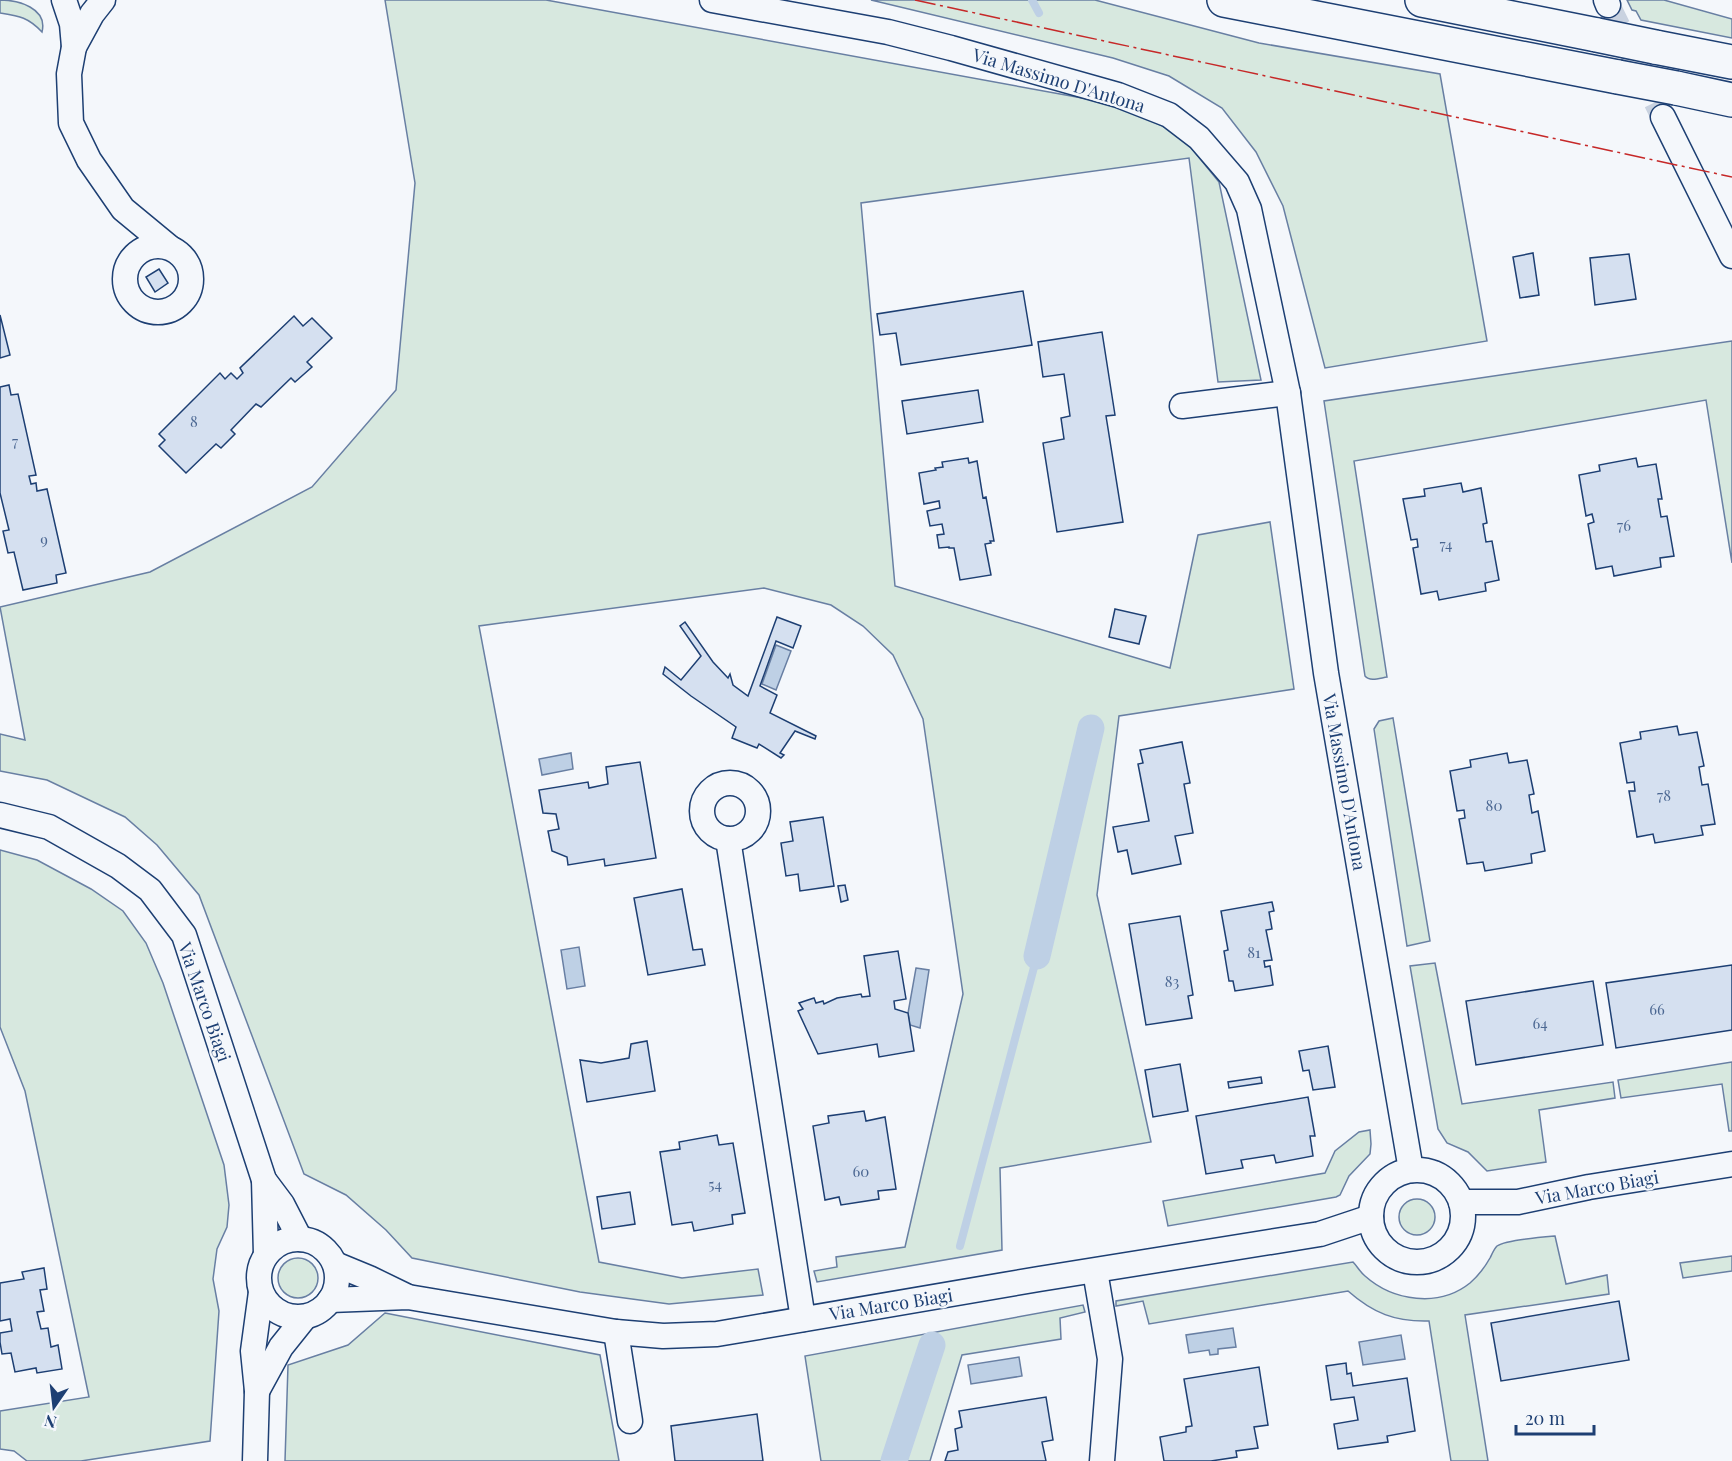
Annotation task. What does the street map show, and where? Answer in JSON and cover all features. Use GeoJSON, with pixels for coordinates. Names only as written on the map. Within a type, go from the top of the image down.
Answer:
{"type":"FeatureCollection","features":[{"type":"Feature","properties":{"kind":"highway"},"geometry":{"type":"LineString","coordinates":[[1224,0],[1618,77],[1670,103],[1732,100]]}},
{"type":"Feature","properties":{"kind":"highway"},"geometry":{"type":"LineString","coordinates":[[1422,0],[1732,62]]}},
{"type":"Feature","properties":{"kind":"street"},"geometry":{"type":"LineString","coordinates":[[64,0],[72,24],[74,47],[69,74],[71,123],[89,160],[123,209],[169,247],[179,252],[186,260],[190,270],[192,281],[183,302],[174,309],[152,312],[132,301],[126,291],[124,280],[126,269],[130,260],[147,247],[158,245],[169,247]]}},
{"type":"Feature","properties":{"kind":"street"},"geometry":{"type":"LineString","coordinates":[[71,0],[87,4],[103,0]]}},
{"type":"Feature","properties":{"kind":"street"},"geometry":{"type":"LineString","coordinates":[[74,47],[92,14],[103,0]]}},
{"type":"Feature","properties":{"kind":"street","name":"Via Massimo D'Antona"},"geometry":{"type":"LineString","coordinates":[[712,0],[888,32],[1118,95],[1169,115],[1199,138],[1237,182],[1250,209],[1288,393],[1326,673],[1411,1170]]}},
{"type":"Feature","properties":{"kind":"street"},"geometry":{"type":"LineString","coordinates":[[1670,103],[1732,256]]}},
{"type":"Feature","properties":{"kind":"street"},"geometry":{"type":"LineString","coordinates":[[123,209],[130,241],[130,260]]}},
{"type":"Feature","properties":{"kind":"street"},"geometry":{"type":"LineString","coordinates":[[1182,406],[1288,393]]}},
{"type":"Feature","properties":{"kind":"street","name":"Via Marco Biagi"},"geometry":{"type":"LineString","coordinates":[[0,815],[49,827],[118,866],[150,890],[184,935],[264,1180],[266,1255]]}},
{"type":"Feature","properties":{"kind":"street"},"geometry":{"type":"LineString","coordinates":[[728,839],[803,1319]]}},
{"type":"Feature","properties":{"kind":"street","name":"Via Marco Biagi"},"geometry":{"type":"LineString","coordinates":[[1461,1202],[1518,1202],[1589,1187],[1732,1164]]}},
{"type":"Feature","properties":{"kind":"street"},"geometry":{"type":"LineString","coordinates":[[1411,1170],[1424,1170],[1436,1174],[1456,1190],[1461,1202],[1463,1216],[1461,1230],[1455,1242],[1445,1252],[1433,1258],[1419,1261],[1404,1260],[1391,1254],[1381,1244],[1374,1231],[1371,1217],[1372,1204],[1386,1181],[1398,1174],[1411,1170]]}},
{"type":"Feature","properties":{"kind":"street","name":"Via Marco Biagi"},"geometry":{"type":"LineString","coordinates":[[264,1180],[282,1204],[300,1239]]}},
{"type":"Feature","properties":{"kind":"street","name":"Via Marco Biagi"},"geometry":{"type":"LineString","coordinates":[[330,1300],[408,1297],[616,1332],[663,1336],[717,1334],[1320,1234],[1371,1217]]}},
{"type":"Feature","properties":{"kind":"street"},"geometry":{"type":"LineString","coordinates":[[300,1239],[321,1246],[329,1254],[335,1264],[337,1283],[335,1292],[323,1308],[315,1314],[294,1317],[283,1315],[266,1302],[258,1279],[260,1266],[266,1255],[276,1245],[287,1240],[300,1239]]}},
{"type":"Feature","properties":{"kind":"street","name":"Via Marco Biagi"},"geometry":{"type":"LineString","coordinates":[[335,1264],[408,1297]]}},
{"type":"Feature","properties":{"kind":"street"},"geometry":{"type":"LineString","coordinates":[[1095,1270],[1110,1359],[1102,1461]]}},
{"type":"Feature","properties":{"kind":"street"},"geometry":{"type":"LineString","coordinates":[[255,1461],[257,1391],[253,1351],[261,1292]]}},
{"type":"Feature","properties":{"kind":"street"},"geometry":{"type":"LineString","coordinates":[[257,1391],[282,1347],[305,1317]]}},
{"type":"Feature","properties":{"kind":"street"},"geometry":{"type":"LineString","coordinates":[[616,1332],[630,1421]]}},
{"type":"Feature","properties":{"kind":"shaded area"},"geometry":{"type":"Polygon","coordinates":[[[0,0],[23,4],[36,11],[43,24],[42,32],[23,18],[0,13],[0,0]]]}},
{"type":"Feature","properties":{"kind":"shaded area"},"geometry":{"type":"Polygon","coordinates":[[[385,0],[546,0],[1115,104],[1180,134],[1219,182],[1261,380],[1218,382],[1189,158],[861,203],[895,586],[1170,668],[1198,535],[1270,522],[1294,689],[1119,716],[1097,895],[1151,1142],[1000,1168],[1002,1250],[817,1282],[814,1271],[837,1267],[836,1257],[905,1247],[963,994],[923,719],[893,655],[863,626],[831,605],[764,588],[479,626],[599,1262],[682,1278],[758,1269],[763,1295],[669,1304],[580,1292],[412,1258],[386,1230],[346,1195],[304,1174],[199,895],[157,845],[125,817],[47,780],[0,771],[0,734],[25,740],[0,607],[150,572],[312,487],[396,390],[415,183],[385,0]]]}},
{"type":"Feature","properties":{"kind":"shaded area"},"geometry":{"type":"Polygon","coordinates":[[[871,0],[1095,0],[1259,43],[1440,74],[1487,341],[1325,368],[1283,206],[1256,152],[1222,108],[1169,76],[1113,58],[871,0]]]}},
{"type":"Feature","properties":{"kind":"shaded area"},"geometry":{"type":"Polygon","coordinates":[[[1627,0],[1664,0],[1732,19],[1732,38],[1641,20],[1627,0]]]}},
{"type":"Feature","properties":{"kind":"shaded area"},"geometry":{"type":"Polygon","coordinates":[[[1732,341],[1732,563],[1706,400],[1354,461],[1387,677],[1372,679],[1365,676],[1324,401],[1732,341]]]}},
{"type":"Feature","properties":{"kind":"shaded area"},"geometry":{"type":"Polygon","coordinates":[[[1393,718],[1430,941],[1407,946],[1374,729],[1379,721],[1393,718]]]}},
{"type":"Feature","properties":{"kind":"shaded area"},"geometry":{"type":"Polygon","coordinates":[[[0,850],[37,860],[91,889],[123,911],[146,943],[163,983],[224,1165],[229,1205],[227,1227],[217,1249],[213,1279],[219,1311],[210,1441],[81,1461],[27,1461],[14,1451],[0,1449],[0,1411],[89,1397],[25,1091],[0,1027],[0,850]]]}},
{"type":"Feature","properties":{"kind":"shaded area"},"geometry":{"type":"Polygon","coordinates":[[[1435,963],[1462,1104],[1613,1082],[1615,1098],[1539,1110],[1546,1162],[1487,1171],[1468,1152],[1447,1143],[1438,1129],[1410,966],[1435,963]]]}},
{"type":"Feature","properties":{"kind":"shaded area"},"geometry":{"type":"Polygon","coordinates":[[[1732,1062],[1732,1131],[1729,1131],[1722,1084],[1621,1098],[1618,1080],[1732,1062]]]}},
{"type":"Feature","properties":{"kind":"shaded area"},"geometry":{"type":"Polygon","coordinates":[[[1370,1130],[1370,1154],[1349,1176],[1340,1195],[1336,1197],[1168,1226],[1163,1201],[1325,1173],[1335,1151],[1359,1132],[1370,1130]]]}},
{"type":"Feature","properties":{"kind":"shaded area"},"geometry":{"type":"Polygon","coordinates":[[[1417,1199],[1430,1204],[1435,1217],[1430,1230],[1417,1235],[1404,1230],[1399,1217],[1404,1204],[1417,1199]]]}},
{"type":"Feature","properties":{"kind":"shaded area"},"geometry":{"type":"Polygon","coordinates":[[[1555,1236],[1566,1284],[1607,1275],[1609,1294],[1465,1315],[1488,1461],[1451,1461],[1429,1321],[1406,1320],[1385,1315],[1366,1305],[1348,1291],[1149,1324],[1143,1301],[1116,1306],[1116,1301],[1353,1262],[1376,1285],[1402,1296],[1431,1298],[1444,1296],[1470,1283],[1484,1268],[1497,1246],[1516,1240],[1555,1236]]]}},
{"type":"Feature","properties":{"kind":"shaded area"},"geometry":{"type":"Polygon","coordinates":[[[1732,1256],[1732,1271],[1683,1278],[1680,1263],[1732,1256]]]}},
{"type":"Feature","properties":{"kind":"shaded area"},"geometry":{"type":"Polygon","coordinates":[[[298,1258],[312,1264],[318,1278],[312,1292],[298,1298],[284,1292],[278,1278],[284,1264],[298,1258]]]}},
{"type":"Feature","properties":{"kind":"shaded area"},"geometry":{"type":"Polygon","coordinates":[[[1083,1305],[1085,1312],[1060,1318],[1061,1339],[962,1355],[930,1461],[821,1461],[805,1356],[1083,1305]]]}},
{"type":"Feature","properties":{"kind":"shaded area"},"geometry":{"type":"Polygon","coordinates":[[[385,1313],[600,1355],[619,1461],[285,1461],[288,1365],[348,1345],[385,1313]]]}},
{"type":"Feature","properties":{"kind":"water"},"geometry":{"type":"Polygon","coordinates":[[[776,645],[791,651],[776,690],[762,684],[776,645]]]}},
{"type":"Feature","properties":{"kind":"water"},"geometry":{"type":"Polygon","coordinates":[[[571,753],[573,769],[542,775],[539,759],[571,753]]]}},
{"type":"Feature","properties":{"kind":"water"},"geometry":{"type":"Polygon","coordinates":[[[579,947],[585,986],[567,989],[561,950],[579,947]]]}},
{"type":"Feature","properties":{"kind":"water"},"geometry":{"type":"Polygon","coordinates":[[[916,968],[929,970],[920,1028],[910,1025],[908,1013],[916,968]]]}},
{"type":"Feature","properties":{"kind":"water"},"geometry":{"type":"Polygon","coordinates":[[[1233,1328],[1236,1347],[1218,1349],[1218,1354],[1210,1355],[1209,1350],[1189,1353],[1186,1335],[1233,1328]]]}},
{"type":"Feature","properties":{"kind":"water"},"geometry":{"type":"Polygon","coordinates":[[[1401,1335],[1405,1359],[1363,1365],[1359,1342],[1401,1335]]]}},
{"type":"Feature","properties":{"kind":"water"},"geometry":{"type":"Polygon","coordinates":[[[1019,1357],[1022,1376],[971,1384],[968,1365],[1019,1357]]]}},
{"type":"Feature","properties":{"kind":"building"},"geometry":{"type":"Polygon","coordinates":[[[1533,253],[1539,295],[1520,298],[1513,257],[1533,253]]]}},
{"type":"Feature","properties":{"kind":"building"},"geometry":{"type":"Polygon","coordinates":[[[1629,254],[1636,299],[1595,305],[1590,258],[1629,254]]]}},
{"type":"Feature","properties":{"kind":"building"},"geometry":{"type":"Polygon","coordinates":[[[159,269],[168,283],[155,292],[146,277],[159,269]]]}},
{"type":"Feature","properties":{"kind":"building"},"geometry":{"type":"Polygon","coordinates":[[[1023,291],[1032,345],[901,365],[896,333],[880,335],[877,314],[1023,291]]]}},
{"type":"Feature","properties":{"kind":"building"},"geometry":{"type":"Polygon","coordinates":[[[0,315],[10,355],[0,358],[0,315]]]}},
{"type":"Feature","properties":{"kind":"building"},"geometry":{"type":"Polygon","coordinates":[[[294,316],[303,326],[312,318],[332,338],[307,362],[312,367],[295,382],[291,378],[261,407],[256,404],[231,430],[235,434],[221,448],[216,444],[186,473],[159,446],[165,440],[159,434],[220,373],[225,379],[231,373],[237,379],[243,373],[240,368],[294,316]]]}},
{"type":"Feature","properties":{"kind":"building"},"geometry":{"type":"Polygon","coordinates":[[[1102,332],[1115,415],[1106,416],[1123,522],[1057,532],[1043,443],[1064,439],[1061,418],[1070,416],[1064,374],[1043,377],[1038,342],[1102,332]]]}},
{"type":"Feature","properties":{"kind":"building"},"geometry":{"type":"Polygon","coordinates":[[[9,385],[11,395],[18,394],[36,475],[29,476],[31,484],[36,483],[37,491],[47,489],[66,573],[56,575],[57,583],[23,590],[14,552],[8,553],[3,531],[9,530],[0,493],[0,387],[9,385]]]}},
{"type":"Feature","properties":{"kind":"building"},"geometry":{"type":"Polygon","coordinates":[[[978,390],[983,422],[907,434],[902,401],[978,390]]]}},
{"type":"Feature","properties":{"kind":"building"},"geometry":{"type":"Polygon","coordinates":[[[968,458],[969,463],[977,461],[983,498],[986,497],[994,541],[985,544],[991,575],[960,580],[954,548],[939,548],[937,535],[944,534],[942,524],[930,526],[927,511],[940,508],[939,501],[924,504],[919,473],[943,467],[942,462],[968,458]]]}},
{"type":"Feature","properties":{"kind":"building"},"geometry":{"type":"Polygon","coordinates":[[[1636,458],[1638,467],[1656,464],[1662,499],[1658,499],[1661,517],[1667,516],[1674,556],[1660,558],[1661,567],[1614,576],[1612,566],[1596,569],[1588,524],[1594,522],[1592,514],[1586,516],[1579,475],[1600,471],[1599,465],[1636,458]]]}},
{"type":"Feature","properties":{"kind":"building"},"geometry":{"type":"Polygon","coordinates":[[[1461,483],[1463,492],[1481,488],[1487,523],[1483,524],[1486,542],[1492,541],[1499,580],[1485,583],[1486,591],[1439,600],[1437,591],[1421,594],[1413,548],[1418,547],[1417,539],[1411,540],[1403,499],[1425,496],[1424,489],[1461,483]]]}},
{"type":"Feature","properties":{"kind":"building"},"geometry":{"type":"Polygon","coordinates":[[[1115,609],[1146,616],[1139,644],[1109,637],[1115,609]]]}},
{"type":"Feature","properties":{"kind":"building"},"geometry":{"type":"Polygon","coordinates":[[[777,617],[801,626],[793,648],[776,641],[760,686],[777,695],[770,713],[816,736],[815,739],[795,731],[780,753],[784,755],[781,758],[759,744],[757,748],[732,738],[736,727],[663,674],[665,667],[681,680],[701,656],[680,626],[685,622],[713,662],[728,678],[730,674],[733,685],[748,696],[777,617]]]}},
{"type":"Feature","properties":{"kind":"building"},"geometry":{"type":"Polygon","coordinates":[[[1677,726],[1679,735],[1697,732],[1704,766],[1699,767],[1702,785],[1708,784],[1715,824],[1701,826],[1703,835],[1655,843],[1653,834],[1637,837],[1629,791],[1635,791],[1634,782],[1627,783],[1620,743],[1641,739],[1640,732],[1677,726]]]}},
{"type":"Feature","properties":{"kind":"building"},"geometry":{"type":"Polygon","coordinates":[[[1182,742],[1190,783],[1184,784],[1193,833],[1175,836],[1181,864],[1132,874],[1127,850],[1118,852],[1113,827],[1149,821],[1138,764],[1143,763],[1140,750],[1182,742]]]}},
{"type":"Feature","properties":{"kind":"building"},"geometry":{"type":"Polygon","coordinates":[[[1507,753],[1509,763],[1527,760],[1534,794],[1529,795],[1532,813],[1538,811],[1545,851],[1531,854],[1532,863],[1485,871],[1483,862],[1467,864],[1459,819],[1465,818],[1464,810],[1457,811],[1450,771],[1471,767],[1470,760],[1507,753]]]}},
{"type":"Feature","properties":{"kind":"building"},"geometry":{"type":"Polygon","coordinates":[[[640,762],[656,858],[605,866],[604,859],[568,865],[567,857],[552,851],[548,831],[559,829],[556,814],[543,813],[539,790],[588,782],[589,788],[608,784],[606,767],[640,762]]]}},
{"type":"Feature","properties":{"kind":"building"},"geometry":{"type":"Polygon","coordinates":[[[823,817],[834,886],[800,891],[798,874],[786,876],[781,843],[793,841],[790,822],[823,817]]]}},
{"type":"Feature","properties":{"kind":"building"},"geometry":{"type":"Polygon","coordinates":[[[845,885],[848,900],[841,902],[838,886],[845,885]]]}},
{"type":"Feature","properties":{"kind":"building"},"geometry":{"type":"Polygon","coordinates":[[[682,889],[693,950],[702,949],[705,965],[648,975],[634,898],[682,889]]]}},
{"type":"Feature","properties":{"kind":"building"},"geometry":{"type":"Polygon","coordinates":[[[1272,902],[1274,911],[1269,912],[1272,929],[1266,930],[1272,960],[1264,961],[1265,967],[1270,966],[1273,985],[1235,991],[1233,981],[1229,981],[1224,951],[1228,950],[1221,911],[1272,902]]]}},
{"type":"Feature","properties":{"kind":"building"},"geometry":{"type":"Polygon","coordinates":[[[1180,916],[1193,995],[1188,996],[1192,1018],[1146,1025],[1129,924],[1180,916]]]}},
{"type":"Feature","properties":{"kind":"building"},"geometry":{"type":"Polygon","coordinates":[[[898,951],[906,999],[894,1001],[895,1009],[908,1013],[914,1051],[879,1057],[877,1044],[818,1054],[798,1011],[803,1009],[799,1003],[814,998],[816,1003],[823,1001],[824,1004],[837,998],[861,994],[862,997],[870,996],[864,956],[898,951]]]}},
{"type":"Feature","properties":{"kind":"building"},"geometry":{"type":"Polygon","coordinates":[[[1732,965],[1732,1030],[1616,1048],[1606,983],[1732,965]]]}},
{"type":"Feature","properties":{"kind":"building"},"geometry":{"type":"Polygon","coordinates":[[[1593,981],[1603,1045],[1476,1065],[1466,1001],[1593,981]]]}},
{"type":"Feature","properties":{"kind":"building"},"geometry":{"type":"Polygon","coordinates":[[[647,1041],[655,1091],[587,1102],[580,1060],[601,1063],[629,1058],[631,1044],[647,1041]]]}},
{"type":"Feature","properties":{"kind":"building"},"geometry":{"type":"Polygon","coordinates":[[[1328,1046],[1335,1087],[1313,1090],[1309,1070],[1303,1071],[1299,1051],[1328,1046]]]}},
{"type":"Feature","properties":{"kind":"building"},"geometry":{"type":"Polygon","coordinates":[[[1180,1064],[1188,1111],[1153,1117],[1145,1070],[1180,1064]]]}},
{"type":"Feature","properties":{"kind":"building"},"geometry":{"type":"Polygon","coordinates":[[[1261,1077],[1262,1083],[1229,1088],[1228,1082],[1261,1077]]]}},
{"type":"Feature","properties":{"kind":"building"},"geometry":{"type":"Polygon","coordinates":[[[1308,1097],[1315,1136],[1310,1136],[1313,1156],[1276,1163],[1274,1155],[1241,1160],[1243,1168],[1206,1174],[1196,1116],[1308,1097]]]}},
{"type":"Feature","properties":{"kind":"building"},"geometry":{"type":"Polygon","coordinates":[[[864,1111],[866,1121],[885,1117],[896,1189],[878,1191],[879,1199],[841,1205],[839,1197],[825,1200],[813,1126],[829,1123],[828,1116],[864,1111]]]}},
{"type":"Feature","properties":{"kind":"building"},"geometry":{"type":"Polygon","coordinates":[[[717,1135],[719,1145],[733,1143],[745,1213],[732,1215],[733,1224],[694,1231],[692,1222],[672,1225],[660,1152],[680,1149],[679,1142],[717,1135]]]}},
{"type":"Feature","properties":{"kind":"building"},"geometry":{"type":"Polygon","coordinates":[[[630,1192],[635,1224],[602,1229],[597,1197],[630,1192]]]}},
{"type":"Feature","properties":{"kind":"building"},"geometry":{"type":"Polygon","coordinates":[[[44,1268],[47,1289],[40,1290],[44,1311],[37,1312],[41,1329],[48,1328],[51,1347],[58,1345],[62,1369],[37,1373],[36,1368],[15,1372],[11,1353],[2,1354],[0,1333],[12,1331],[10,1319],[0,1321],[0,1283],[24,1279],[22,1272],[44,1268]]]}},
{"type":"Feature","properties":{"kind":"building"},"geometry":{"type":"Polygon","coordinates":[[[1619,1301],[1629,1360],[1501,1381],[1491,1323],[1619,1301]]]}},
{"type":"Feature","properties":{"kind":"building"},"geometry":{"type":"Polygon","coordinates":[[[1346,1363],[1347,1374],[1351,1373],[1353,1386],[1407,1378],[1415,1431],[1387,1436],[1388,1442],[1338,1449],[1334,1424],[1358,1420],[1354,1397],[1331,1400],[1326,1366],[1346,1363]]]}},
{"type":"Feature","properties":{"kind":"building"},"geometry":{"type":"Polygon","coordinates":[[[1259,1367],[1268,1425],[1254,1427],[1258,1448],[1236,1451],[1237,1457],[1211,1461],[1164,1461],[1160,1437],[1186,1432],[1186,1427],[1192,1426],[1184,1379],[1259,1367]]]}},
{"type":"Feature","properties":{"kind":"building"},"geometry":{"type":"Polygon","coordinates":[[[1046,1397],[1053,1440],[1042,1442],[1046,1461],[945,1461],[948,1452],[958,1450],[955,1429],[962,1427],[959,1411],[1046,1397]]]}},
{"type":"Feature","properties":{"kind":"building"},"geometry":{"type":"Polygon","coordinates":[[[757,1414],[763,1461],[675,1461],[671,1426],[757,1414]]]}},
{"type":"Feature","properties":{"kind":"waterway"},"geometry":{"type":"LineString","coordinates":[[1032,0],[1039,13]]}},
{"type":"Feature","properties":{"kind":"waterway"},"geometry":{"type":"LineString","coordinates":[[1037,956],[1091,728]]}},
{"type":"Feature","properties":{"kind":"waterway"},"geometry":{"type":"LineString","coordinates":[[960,1246],[1037,956]]}},
{"type":"Feature","properties":{"kind":"waterway"},"geometry":{"type":"LineString","coordinates":[[894,1461],[932,1345]]}},
{"type":"Feature","properties":{"kind":"tunnel"},"geometry":{"type":"LineString","coordinates":[[1608,5],[1663,117]]}},
{"type":"Feature","properties":{"kind":"power"},"geometry":{"type":"LineString","coordinates":[[915,0],[1732,177]]}}]}
